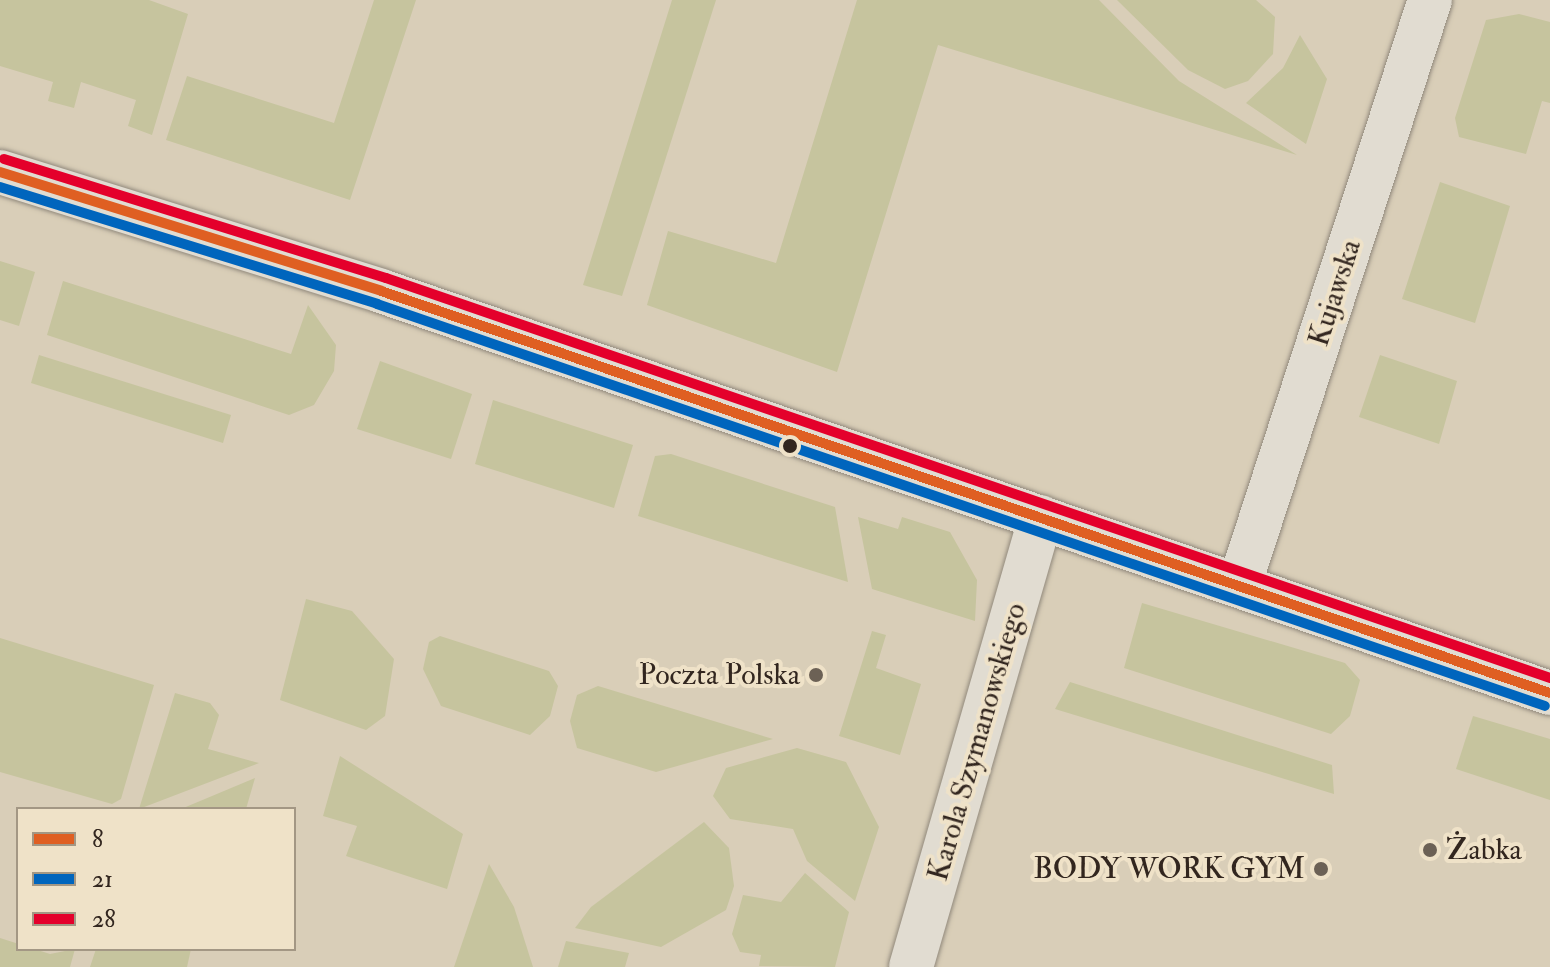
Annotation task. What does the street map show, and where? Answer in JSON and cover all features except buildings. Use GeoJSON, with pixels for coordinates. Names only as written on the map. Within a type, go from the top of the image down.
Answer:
{"type":"FeatureCollection","features":[{"type":"Feature","properties":{"kind":"street","name":"Kujawska"},"geometry":{"type":"LineString","coordinates":[[1239,586],[1430,0]]}},
{"type":"Feature","properties":{"kind":"street"},"geometry":{"type":"LineString","coordinates":[[0,172],[381,291],[1550,693]]}},
{"type":"Feature","properties":{"kind":"street","name":"Karola Szymanowskiego"},"geometry":{"type":"LineString","coordinates":[[911,967],[1041,517]]}},
{"type":"Feature","properties":{"kind":"shaded area"},"geometry":{"type":"Polygon","coordinates":[[[0,0],[149,0],[188,14],[152,135],[128,126],[136,100],[81,82],[74,108],[48,101],[53,82],[0,66],[0,0]]]}},
{"type":"Feature","properties":{"kind":"shaded area"},"geometry":{"type":"Polygon","coordinates":[[[374,0],[416,0],[350,200],[166,140],[187,76],[334,123],[374,0]]]}},
{"type":"Feature","properties":{"kind":"shaded area"},"geometry":{"type":"Polygon","coordinates":[[[672,0],[716,0],[622,296],[583,285],[672,0]]]}},
{"type":"Feature","properties":{"kind":"shaded area"},"geometry":{"type":"Polygon","coordinates":[[[857,0],[1099,0],[1179,81],[1297,155],[938,45],[837,372],[647,305],[668,231],[776,263],[857,0]]]}},
{"type":"Feature","properties":{"kind":"shaded area"},"geometry":{"type":"Polygon","coordinates":[[[1117,0],[1256,0],[1275,17],[1273,54],[1248,81],[1225,89],[1188,70],[1117,0]]]}},
{"type":"Feature","properties":{"kind":"shaded area"},"geometry":{"type":"Polygon","coordinates":[[[1519,14],[1550,22],[1550,103],[1542,101],[1526,154],[1459,137],[1455,118],[1486,20],[1519,14]]]}},
{"type":"Feature","properties":{"kind":"shaded area"},"geometry":{"type":"Polygon","coordinates":[[[1300,35],[1327,79],[1306,144],[1246,103],[1283,68],[1300,35]]]}},
{"type":"Feature","properties":{"kind":"shaded area"},"geometry":{"type":"Polygon","coordinates":[[[1440,182],[1510,206],[1475,323],[1402,299],[1440,182]]]}},
{"type":"Feature","properties":{"kind":"shaded area"},"geometry":{"type":"Polygon","coordinates":[[[0,261],[35,272],[19,326],[0,320],[0,261]]]}},
{"type":"Feature","properties":{"kind":"shaded area"},"geometry":{"type":"Polygon","coordinates":[[[63,281],[291,354],[308,305],[336,345],[334,371],[314,405],[289,415],[47,335],[63,281]]]}},
{"type":"Feature","properties":{"kind":"shaded area"},"geometry":{"type":"Polygon","coordinates":[[[39,355],[231,415],[223,443],[31,383],[39,355]]]}},
{"type":"Feature","properties":{"kind":"shaded area"},"geometry":{"type":"Polygon","coordinates":[[[1380,355],[1457,381],[1439,444],[1359,417],[1380,355]]]}},
{"type":"Feature","properties":{"kind":"shaded area"},"geometry":{"type":"Polygon","coordinates":[[[380,361],[472,394],[451,459],[357,429],[380,361]]]}},
{"type":"Feature","properties":{"kind":"shaded area"},"geometry":{"type":"Polygon","coordinates":[[[493,400],[633,445],[614,508],[475,464],[493,400]]]}},
{"type":"Feature","properties":{"kind":"shaded area"},"geometry":{"type":"Polygon","coordinates":[[[671,454],[835,507],[848,582],[638,516],[655,456],[671,454]]]}},
{"type":"Feature","properties":{"kind":"shaded area"},"geometry":{"type":"Polygon","coordinates":[[[858,517],[898,529],[902,517],[950,532],[977,580],[975,621],[872,589],[858,517]]]}},
{"type":"Feature","properties":{"kind":"shaded area"},"geometry":{"type":"Polygon","coordinates":[[[306,599],[352,611],[394,659],[385,716],[366,730],[280,700],[306,599]]]}},
{"type":"Feature","properties":{"kind":"shaded area"},"geometry":{"type":"Polygon","coordinates":[[[1142,603],[1345,663],[1360,680],[1350,716],[1331,734],[1124,668],[1142,603]]]}},
{"type":"Feature","properties":{"kind":"shaded area"},"geometry":{"type":"Polygon","coordinates":[[[872,631],[886,635],[876,668],[921,684],[900,755],[839,736],[872,631]]]}},
{"type":"Feature","properties":{"kind":"shaded area"},"geometry":{"type":"Polygon","coordinates":[[[440,636],[549,671],[558,686],[550,716],[530,735],[441,706],[423,669],[429,642],[440,636]]]}},
{"type":"Feature","properties":{"kind":"shaded area"},"geometry":{"type":"Polygon","coordinates":[[[0,638],[154,685],[121,799],[112,804],[0,772],[0,638]]]}},
{"type":"Feature","properties":{"kind":"shaded area"},"geometry":{"type":"Polygon","coordinates":[[[1070,682],[1332,765],[1334,794],[1055,709],[1070,682]]]}},
{"type":"Feature","properties":{"kind":"shaded area"},"geometry":{"type":"Polygon","coordinates":[[[598,686],[773,739],[656,772],[577,748],[570,721],[577,695],[598,686]]]}},
{"type":"Feature","properties":{"kind":"shaded area"},"geometry":{"type":"Polygon","coordinates":[[[175,693],[210,703],[219,715],[208,749],[259,763],[144,807],[140,807],[175,693]]]}},
{"type":"Feature","properties":{"kind":"shaded area"},"geometry":{"type":"Polygon","coordinates":[[[1473,716],[1550,739],[1550,800],[1456,769],[1473,716]]]}},
{"type":"Feature","properties":{"kind":"shaded area"},"geometry":{"type":"Polygon","coordinates":[[[797,748],[846,762],[879,827],[855,901],[807,861],[793,829],[730,819],[713,796],[726,768],[797,748]]]}},
{"type":"Feature","properties":{"kind":"shaded area"},"geometry":{"type":"Polygon","coordinates":[[[340,756],[463,834],[447,889],[346,856],[357,826],[323,816],[340,756]]]}},
{"type":"Feature","properties":{"kind":"shaded area"},"geometry":{"type":"Polygon","coordinates":[[[255,778],[247,807],[186,807],[255,778]]]}},
{"type":"Feature","properties":{"kind":"shaded area"},"geometry":{"type":"Polygon","coordinates":[[[704,822],[729,848],[734,886],[726,910],[661,947],[575,928],[591,907],[704,822]]]}},
{"type":"Feature","properties":{"kind":"shaded area"},"geometry":{"type":"Polygon","coordinates":[[[489,864],[514,907],[533,967],[454,967],[489,864]]]}},
{"type":"Feature","properties":{"kind":"shaded area"},"geometry":{"type":"Polygon","coordinates":[[[805,873],[849,912],[835,967],[759,966],[761,955],[740,952],[732,934],[743,895],[781,902],[805,873]]]}},
{"type":"Feature","properties":{"kind":"shaded area"},"geometry":{"type":"Polygon","coordinates":[[[0,938],[16,943],[16,951],[50,954],[74,951],[70,967],[0,967],[0,938]]]}},
{"type":"Feature","properties":{"kind":"shaded area"},"geometry":{"type":"Polygon","coordinates":[[[566,941],[629,953],[625,967],[558,967],[566,941]]]}},
{"type":"Feature","properties":{"kind":"shaded area"},"geometry":{"type":"Polygon","coordinates":[[[95,951],[191,951],[187,967],[90,967],[95,951]]]}},
{"type":"Feature","properties":{"kind":"transit line","name":"28"},"geometry":{"type":"LineString","coordinates":[[4,159],[386,278],[1550,678]]}},
{"type":"Feature","properties":{"kind":"transit line","name":"8"},"geometry":{"type":"LineString","coordinates":[[0,172],[381,291],[1550,693]]}},
{"type":"Feature","properties":{"kind":"transit line","name":"21"},"geometry":{"type":"LineString","coordinates":[[0,187],[377,304],[1545,706]]}},
{"type":"Feature","properties":{"kind":"place","name":"Poczta Polska"},"geometry":{"type":"Point","coordinates":[816,675]}},
{"type":"Feature","properties":{"kind":"place","name":"Żabka"},"geometry":{"type":"Point","coordinates":[1430,850]}},
{"type":"Feature","properties":{"kind":"place","name":"BODY WORK GYM"},"geometry":{"type":"Point","coordinates":[1321,869]}}]}
